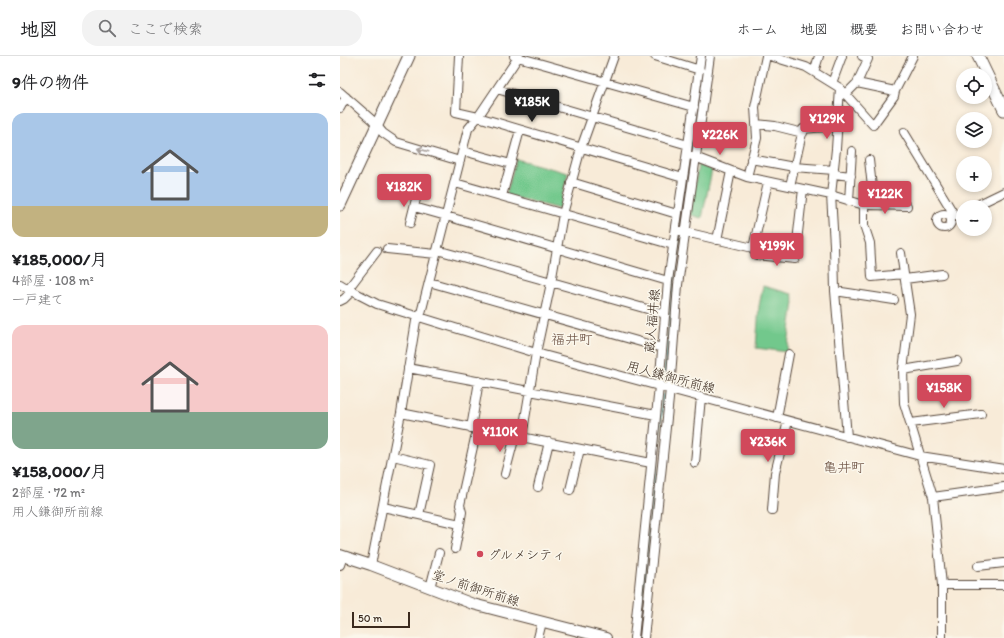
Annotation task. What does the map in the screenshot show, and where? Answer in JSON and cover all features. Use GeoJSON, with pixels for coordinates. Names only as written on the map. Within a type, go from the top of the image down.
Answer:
{"type":"FeatureCollection","features":[{"type":"Feature","properties":{"kind":"main road"},"geometry":{"type":"LineString","coordinates":[[340,205],[409,56]]}},
{"type":"Feature","properties":{"kind":"main road"},"geometry":{"type":"LineString","coordinates":[[978,56],[1004,110]]}},
{"type":"Feature","properties":{"kind":"street"},"geometry":{"type":"LineString","coordinates":[[459,56],[456,112],[478,117],[683,178]]}},
{"type":"Feature","properties":{"kind":"street"},"geometry":{"type":"LineString","coordinates":[[506,474],[530,391],[563,214],[571,182],[580,148],[614,56]]}},
{"type":"Feature","properties":{"kind":"street"},"geometry":{"type":"LineString","coordinates":[[655,56],[700,70]]}},
{"type":"Feature","properties":{"kind":"street","name":"蔵人福井線"},"geometry":{"type":"LineString","coordinates":[[634,638],[668,280],[673,245],[680,231],[677,214],[701,56]]}},
{"type":"Feature","properties":{"kind":"street"},"geometry":{"type":"LineString","coordinates":[[644,638],[670,389],[678,285],[680,231],[696,157],[710,56]]}},
{"type":"Feature","properties":{"kind":"street"},"geometry":{"type":"LineString","coordinates":[[747,177],[757,138],[755,107],[770,56],[796,60],[832,83],[843,91],[873,125],[894,96],[895,91],[913,56]]}},
{"type":"Feature","properties":{"kind":"street"},"geometry":{"type":"LineString","coordinates":[[814,72],[819,56]]}},
{"type":"Feature","properties":{"kind":"street"},"geometry":{"type":"LineString","coordinates":[[832,83],[842,56]]}},
{"type":"Feature","properties":{"kind":"street"},"geometry":{"type":"LineString","coordinates":[[843,91],[857,83],[868,59],[862,56]]}},
{"type":"Feature","properties":{"kind":"street"},"geometry":{"type":"LineString","coordinates":[[371,565],[401,413],[416,321],[420,317],[468,129],[497,89],[516,57],[694,106]]}},
{"type":"Feature","properties":{"kind":"street"},"geometry":{"type":"LineString","coordinates":[[857,83],[895,91]]}},
{"type":"Feature","properties":{"kind":"street"},"geometry":{"type":"LineString","coordinates":[[497,89],[688,145]]}},
{"type":"Feature","properties":{"kind":"street"},"geometry":{"type":"LineString","coordinates":[[843,91],[837,126],[831,195],[835,291],[847,437]]}},
{"type":"Feature","properties":{"kind":"street"},"geometry":{"type":"LineString","coordinates":[[340,108],[343,95],[377,126],[383,134],[396,142],[460,161]]}},
{"type":"Feature","properties":{"kind":"street"},"geometry":{"type":"LineString","coordinates":[[756,124],[775,126],[802,132]]}},
{"type":"Feature","properties":{"kind":"street"},"geometry":{"type":"LineString","coordinates":[[790,186],[803,129],[837,126]]}},
{"type":"Feature","properties":{"kind":"street"},"geometry":{"type":"LineString","coordinates":[[502,196],[520,130]]}},
{"type":"Feature","properties":{"kind":"street"},"geometry":{"type":"LineString","coordinates":[[904,132],[953,217],[956,216]]}},
{"type":"Feature","properties":{"kind":"street"},"geometry":{"type":"LineString","coordinates":[[463,151],[511,164]]}},
{"type":"Feature","properties":{"kind":"street"},"geometry":{"type":"LineString","coordinates":[[850,201],[852,151]]}},
{"type":"Feature","properties":{"kind":"street"},"geometry":{"type":"LineString","coordinates":[[686,154],[747,177],[831,195],[864,205],[907,206]]}},
{"type":"Feature","properties":{"kind":"street"},"geometry":{"type":"LineString","coordinates":[[751,159],[851,176]]}},
{"type":"Feature","properties":{"kind":"street"},"geometry":{"type":"LineString","coordinates":[[869,160],[874,205]]}},
{"type":"Feature","properties":{"kind":"street"},"geometry":{"type":"LineString","coordinates":[[717,240],[731,171]]}},
{"type":"Feature","properties":{"kind":"street"},"geometry":{"type":"LineString","coordinates":[[571,182],[677,214]]}},
{"type":"Feature","properties":{"kind":"street"},"geometry":{"type":"LineString","coordinates":[[768,182],[753,248],[756,255],[795,259],[803,189]]}},
{"type":"Feature","properties":{"kind":"street"},"geometry":{"type":"LineString","coordinates":[[455,183],[673,245]]}},
{"type":"Feature","properties":{"kind":"street"},"geometry":{"type":"LineString","coordinates":[[987,200],[1004,192]]}},
{"type":"Feature","properties":{"kind":"street"},"geometry":{"type":"LineString","coordinates":[[410,223],[415,203],[446,216],[668,280]]}},
{"type":"Feature","properties":{"kind":"street"},"geometry":{"type":"LineString","coordinates":[[864,205],[864,225],[870,243],[872,277],[942,274]]}},
{"type":"Feature","properties":{"kind":"street"},"geometry":{"type":"LineString","coordinates":[[680,231],[753,248]]}},
{"type":"Feature","properties":{"kind":"street"},"geometry":{"type":"LineString","coordinates":[[387,249],[437,252],[665,314]]}},
{"type":"Feature","properties":{"kind":"street"},"geometry":{"type":"LineString","coordinates":[[340,301],[344,299],[377,251]]}},
{"type":"Feature","properties":{"kind":"street"},"geometry":{"type":"LineString","coordinates":[[901,254],[910,314],[903,370],[904,403],[933,497],[942,586],[942,638]]}},
{"type":"Feature","properties":{"kind":"street"},"geometry":{"type":"LineString","coordinates":[[429,282],[662,348]]}},
{"type":"Feature","properties":{"kind":"street","name":"用人鎌御所前線"},"geometry":{"type":"LineString","coordinates":[[340,284],[377,304],[536,353],[920,456],[1004,469]]}},
{"type":"Feature","properties":{"kind":"street"},"geometry":{"type":"LineString","coordinates":[[835,291],[894,300]]}},
{"type":"Feature","properties":{"kind":"street"},"geometry":{"type":"LineString","coordinates":[[776,418],[789,354]]}},
{"type":"Feature","properties":{"kind":"street"},"geometry":{"type":"LineString","coordinates":[[903,370],[957,361]]}},
{"type":"Feature","properties":{"kind":"street"},"geometry":{"type":"LineString","coordinates":[[408,368],[656,415]]}},
{"type":"Feature","properties":{"kind":"street"},"geometry":{"type":"LineString","coordinates":[[455,549],[462,512],[460,505],[474,428],[479,381]]}},
{"type":"Feature","properties":{"kind":"street"},"geometry":{"type":"LineString","coordinates":[[695,463],[701,397]]}},
{"type":"Feature","properties":{"kind":"street"},"geometry":{"type":"LineString","coordinates":[[401,413],[651,463]]}},
{"type":"Feature","properties":{"kind":"street"},"geometry":{"type":"LineString","coordinates":[[911,424],[981,414]]}},
{"type":"Feature","properties":{"kind":"street"},"geometry":{"type":"LineString","coordinates":[[772,510],[775,473],[788,421]]}},
{"type":"Feature","properties":{"kind":"street"},"geometry":{"type":"LineString","coordinates":[[538,487],[549,442]]}},
{"type":"Feature","properties":{"kind":"street"},"geometry":{"type":"LineString","coordinates":[[570,490],[580,449]]}},
{"type":"Feature","properties":{"kind":"street"},"geometry":{"type":"LineString","coordinates":[[392,456],[430,465],[419,514]]}},
{"type":"Feature","properties":{"kind":"street"},"geometry":{"type":"LineString","coordinates":[[933,497],[1004,487]]}},
{"type":"Feature","properties":{"kind":"street"},"geometry":{"type":"LineString","coordinates":[[383,506],[460,524]]}},
{"type":"Feature","properties":{"kind":"street"},"geometry":{"type":"LineString","coordinates":[[430,588],[439,553]]}},
{"type":"Feature","properties":{"kind":"street","name":"堂ノ前御所前線"},"geometry":{"type":"LineString","coordinates":[[341,559],[371,565],[473,604],[606,638]]}},
{"type":"Feature","properties":{"kind":"street"},"geometry":{"type":"LineString","coordinates":[[978,566],[1004,563]]}},
{"type":"Feature","properties":{"kind":"street"},"geometry":{"type":"LineString","coordinates":[[942,586],[1004,585]]}},
{"type":"Feature","properties":{"kind":"street"},"geometry":{"type":"LineString","coordinates":[[538,638],[542,622]]}},
{"type":"Feature","properties":{"kind":"green space"},"geometry":{"type":"Polygon","coordinates":[[[516,159],[568,173],[559,209],[506,195],[516,159]]]}},
{"type":"Feature","properties":{"kind":"green space"},"geometry":{"type":"Polygon","coordinates":[[[698,165],[712,170],[702,218],[690,215],[698,165]]]}},
{"type":"Feature","properties":{"kind":"green space"},"geometry":{"type":"Polygon","coordinates":[[[763,286],[792,294],[794,302],[787,352],[756,348],[759,306],[763,286]]]}},
{"type":"Feature","properties":{"kind":"waterway"},"geometry":{"type":"LineString","coordinates":[[698,105],[706,56]]}},
{"type":"Feature","properties":{"kind":"waterway"},"geometry":{"type":"LineString","coordinates":[[664,383],[674,278],[686,184]]}},
{"type":"Feature","properties":{"kind":"waterway"},"geometry":{"type":"LineString","coordinates":[[638,638],[663,395]]}},
{"type":"Feature","properties":{"kind":"place","name":"グルメシティ"},"geometry":{"type":"Point","coordinates":[480,554]}},
{"type":"Feature","properties":{"kind":"district","name":"福井町"},"geometry":{"type":"Point","coordinates":[572,339]}},
{"type":"Feature","properties":{"kind":"district","name":"亀井町"},"geometry":{"type":"Point","coordinates":[844,467]}}]}
